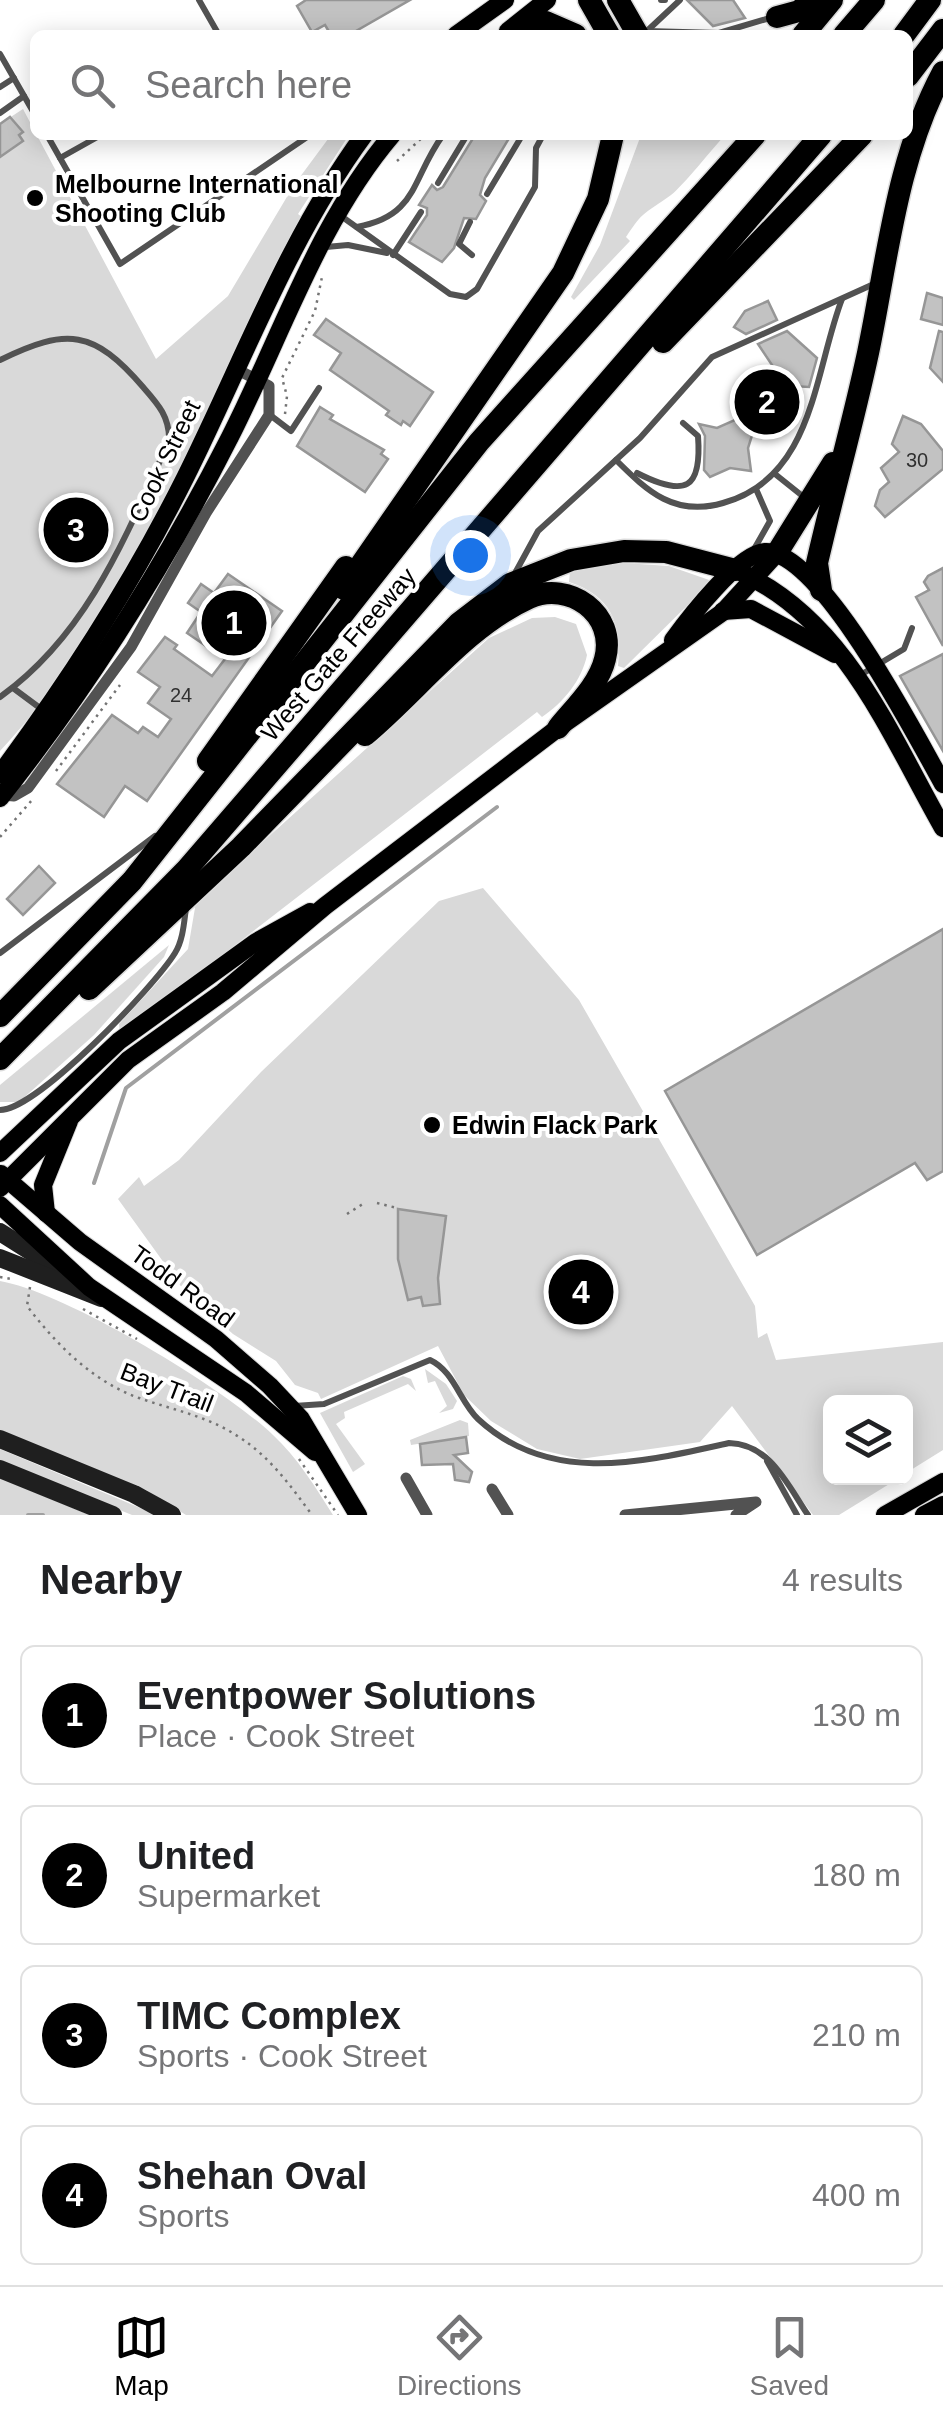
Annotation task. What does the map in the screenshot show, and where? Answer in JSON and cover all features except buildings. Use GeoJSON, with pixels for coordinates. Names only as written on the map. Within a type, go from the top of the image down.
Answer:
{"type":"FeatureCollection","features":[{"type":"Feature","properties":{"kind":"highway"},"geometry":{"type":"LineString","coordinates":[[589,0],[606,30]]}},
{"type":"Feature","properties":{"kind":"highway"},"geometry":{"type":"LineString","coordinates":[[618,0],[639,30]]}},
{"type":"Feature","properties":{"kind":"highway"},"geometry":{"type":"LineString","coordinates":[[778,17],[798,11],[812,0]]}},
{"type":"Feature","properties":{"kind":"highway"},"geometry":{"type":"LineString","coordinates":[[807,30],[832,0]]}},
{"type":"Feature","properties":{"kind":"highway"},"geometry":{"type":"LineString","coordinates":[[848,30],[874,0]]}},
{"type":"Feature","properties":{"kind":"highway"},"geometry":{"type":"LineString","coordinates":[[908,30],[930,0]]}},
{"type":"Feature","properties":{"kind":"highway"},"geometry":{"type":"LineString","coordinates":[[521,30],[546,22],[564,30]]}},
{"type":"Feature","properties":{"kind":"highway"},"geometry":{"type":"LineString","coordinates":[[913,69],[943,30]]}},
{"type":"Feature","properties":{"kind":"highway"},"geometry":{"type":"LineString","coordinates":[[821,590],[816,562],[882,280],[899,184],[943,72]]}},
{"type":"Feature","properties":{"kind":"highway"},"geometry":{"type":"LineString","coordinates":[[281,690],[360,563],[572,257],[598,199],[612,140]]}},
{"type":"Feature","properties":{"kind":"highway","name":"West Gate Freeway"},"geometry":{"type":"LineString","coordinates":[[0,1016],[88,930],[479,442],[751,140]]}},
{"type":"Feature","properties":{"kind":"highway","name":"West Gate Freeway"},"geometry":{"type":"LineString","coordinates":[[2,1058],[175,882],[550,453],[817,140]]}},
{"type":"Feature","properties":{"kind":"highway"},"geometry":{"type":"LineString","coordinates":[[550,453],[787,218],[857,140]]}},
{"type":"Feature","properties":{"kind":"highway"},"geometry":{"type":"LineString","coordinates":[[154,847],[441,426],[480,373],[499,362]]}},
{"type":"Feature","properties":{"kind":"highway"},"geometry":{"type":"LineString","coordinates":[[777,553],[810,504],[852,416]]}},
{"type":"Feature","properties":{"kind":"highway"},"geometry":{"type":"LineString","coordinates":[[2,1058],[119,965],[304,784],[362,718],[460,623],[510,584],[571,560],[624,551],[666,552],[745,569]]}},
{"type":"Feature","properties":{"kind":"highway"},"geometry":{"type":"LineString","coordinates":[[304,784],[368,733],[473,635],[538,594],[561,594],[584,602],[600,619],[606,635],[602,670],[558,728]]}},
{"type":"Feature","properties":{"kind":"main road"},"geometry":{"type":"LineString","coordinates":[[463,30],[504,0]]}},
{"type":"Feature","properties":{"kind":"main road"},"geometry":{"type":"LineString","coordinates":[[512,30],[547,0]]}},
{"type":"Feature","properties":{"kind":"main road","name":"Cook Street"},"geometry":{"type":"LineString","coordinates":[[0,774],[45,712],[140,562],[320,200],[361,140]]}},
{"type":"Feature","properties":{"kind":"main road","name":"Cook Street"},"geometry":{"type":"LineString","coordinates":[[1,796],[63,713],[210,476],[338,214],[389,140]]}},
{"type":"Feature","properties":{"kind":"main road"},"geometry":{"type":"LineString","coordinates":[[666,648],[745,569],[777,553],[821,590],[876,668],[943,784]]}},
{"type":"Feature","properties":{"kind":"main road"},"geometry":{"type":"LineString","coordinates":[[723,612],[745,569]]}},
{"type":"Feature","properties":{"kind":"main road"},"geometry":{"type":"LineString","coordinates":[[745,569],[805,613],[846,661],[943,828]]}},
{"type":"Feature","properties":{"kind":"main road"},"geometry":{"type":"LineString","coordinates":[[2,1180],[86,1096],[325,906],[666,648],[723,612],[751,609],[846,661]]}},
{"type":"Feature","properties":{"kind":"main road"},"geometry":{"type":"LineString","coordinates":[[0,1152],[94,1062],[153,1016],[272,932],[325,906]]}},
{"type":"Feature","properties":{"kind":"main road"},"geometry":{"type":"LineString","coordinates":[[46,1213],[41,1202],[42,1185],[64,1130],[86,1096]]}},
{"type":"Feature","properties":{"kind":"main road"},"geometry":{"type":"LineString","coordinates":[[0,1138],[22,1129]]}},
{"type":"Feature","properties":{"kind":"main road","name":"Todd Road"},"geometry":{"type":"LineString","coordinates":[[2,1180],[216,1339],[288,1406],[308,1431],[319,1456],[358,1515]]}},
{"type":"Feature","properties":{"kind":"main road","name":"Todd Road"},"geometry":{"type":"LineString","coordinates":[[0,1205],[89,1287],[246,1394],[319,1456]]}},
{"type":"Feature","properties":{"kind":"main road"},"geometry":{"type":"LineString","coordinates":[[884,1515],[943,1482]]}},
{"type":"Feature","properties":{"kind":"main road"},"geometry":{"type":"LineString","coordinates":[[924,1515],[943,1504]]}},
{"type":"Feature","properties":{"kind":"street"},"geometry":{"type":"LineString","coordinates":[[236,369],[269,386],[269,415]]}},
{"type":"Feature","properties":{"kind":"street","name":"Cook Street"},"geometry":{"type":"LineString","coordinates":[[1,796],[24,791],[70,736],[132,647],[231,470],[269,415]]}},
{"type":"Feature","properties":{"kind":"street"},"geometry":{"type":"LineString","coordinates":[[152,573],[158,599]]}},
{"type":"Feature","properties":{"kind":"street","name":"Todd Road"},"geometry":{"type":"LineString","coordinates":[[0,1232],[89,1287]]}},
{"type":"Feature","properties":{"kind":"street"},"geometry":{"type":"LineString","coordinates":[[0,1258],[106,1300]]}},
{"type":"Feature","properties":{"kind":"street"},"geometry":{"type":"LineString","coordinates":[[0,1439],[134,1494],[172,1515]]}},
{"type":"Feature","properties":{"kind":"street"},"geometry":{"type":"LineString","coordinates":[[0,1469],[113,1515]]}},
{"type":"Feature","properties":{"kind":"street"},"geometry":{"type":"LineString","coordinates":[[406,1478],[427,1515]]}},
{"type":"Feature","properties":{"kind":"street"},"geometry":{"type":"LineString","coordinates":[[492,1489],[508,1515]]}},
{"type":"Feature","properties":{"kind":"street"},"geometry":{"type":"LineString","coordinates":[[626,1515],[756,1502],[736,1515]]}},
{"type":"Feature","properties":{"kind":"lane"},"geometry":{"type":"LineString","coordinates":[[199,0],[216,30]]}},
{"type":"Feature","properties":{"kind":"lane"},"geometry":{"type":"LineString","coordinates":[[646,30],[680,0]]}},
{"type":"Feature","properties":{"kind":"lane"},"geometry":{"type":"LineString","coordinates":[[731,30],[778,17]]}},
{"type":"Feature","properties":{"kind":"lane"},"geometry":{"type":"LineString","coordinates":[[0,54],[30,106]]}},
{"type":"Feature","properties":{"kind":"lane"},"geometry":{"type":"LineString","coordinates":[[0,87],[14,78]]}},
{"type":"Feature","properties":{"kind":"lane"},"geometry":{"type":"LineString","coordinates":[[0,113],[24,96]]}},
{"type":"Feature","properties":{"kind":"lane"},"geometry":{"type":"LineString","coordinates":[[49,140],[120,264],[303,140]]}},
{"type":"Feature","properties":{"kind":"lane"},"geometry":{"type":"LineString","coordinates":[[60,158],[92,140]]}},
{"type":"Feature","properties":{"kind":"lane"},"geometry":{"type":"LineString","coordinates":[[356,227],[388,220],[401,210],[440,140]]}},
{"type":"Feature","properties":{"kind":"lane"},"geometry":{"type":"LineString","coordinates":[[438,183],[464,140]]}},
{"type":"Feature","properties":{"kind":"lane"},"geometry":{"type":"LineString","coordinates":[[487,194],[519,140]]}},
{"type":"Feature","properties":{"kind":"lane"},"geometry":{"type":"LineString","coordinates":[[320,200],[450,294],[466,296],[477,288],[535,188],[536,148],[541,140]]}},
{"type":"Feature","properties":{"kind":"lane"},"geometry":{"type":"LineString","coordinates":[[393,255],[421,212]]}},
{"type":"Feature","properties":{"kind":"lane"},"geometry":{"type":"LineString","coordinates":[[470,222],[459,244],[472,255]]}},
{"type":"Feature","properties":{"kind":"lane"},"geometry":{"type":"LineString","coordinates":[[321,248],[348,245],[393,255]]}},
{"type":"Feature","properties":{"kind":"lane"},"geometry":{"type":"LineString","coordinates":[[510,584],[538,531],[616,460],[719,352],[882,280]]}},
{"type":"Feature","properties":{"kind":"lane"},"geometry":{"type":"LineString","coordinates":[[616,460],[654,495],[682,507],[718,505],[756,489],[775,474],[804,428],[843,298]]}},
{"type":"Feature","properties":{"kind":"lane"},"geometry":{"type":"LineString","coordinates":[[0,360],[28,346],[60,339],[90,340],[117,357],[153,398],[170,429],[153,476],[93,599],[60,644],[0,697]]}},
{"type":"Feature","properties":{"kind":"lane"},"geometry":{"type":"LineString","coordinates":[[269,415],[291,430],[319,388]]}},
{"type":"Feature","properties":{"kind":"lane"},"geometry":{"type":"LineString","coordinates":[[637,473],[669,485],[697,477],[698,436],[683,423]]}},
{"type":"Feature","properties":{"kind":"lane"},"geometry":{"type":"LineString","coordinates":[[775,474],[810,504]]}},
{"type":"Feature","properties":{"kind":"lane"},"geometry":{"type":"LineString","coordinates":[[745,569],[766,536],[770,521],[756,489]]}},
{"type":"Feature","properties":{"kind":"lane"},"geometry":{"type":"LineString","coordinates":[[856,678],[904,648],[912,628]]}},
{"type":"Feature","properties":{"kind":"lane"},"geometry":{"type":"LineString","coordinates":[[13,688],[45,712]]}},
{"type":"Feature","properties":{"kind":"lane"},"geometry":{"type":"LineString","coordinates":[[0,953],[154,847]]}},
{"type":"Feature","properties":{"kind":"lane"},"geometry":{"type":"LineString","coordinates":[[0,1110],[26,1104],[124,1012],[178,950],[188,897]]}},
{"type":"Feature","properties":{"kind":"lane"},"geometry":{"type":"LineString","coordinates":[[288,1406],[324,1404],[430,1360],[443,1368],[466,1406],[507,1441],[544,1460],[582,1466],[728,1442],[748,1444],[767,1460],[808,1515]]}},
{"type":"Feature","properties":{"kind":"lane"},"geometry":{"type":"LineString","coordinates":[[767,1460],[797,1515]]}},
{"type":"Feature","properties":{"kind":"path"},"geometry":{"type":"LineString","coordinates":[[398,161],[420,140]]}},
{"type":"Feature","properties":{"kind":"path"},"geometry":{"type":"LineString","coordinates":[[347,1214],[366,1202]]}},
{"type":"Feature","properties":{"kind":"path"},"geometry":{"type":"LineString","coordinates":[[377,1202],[397,1208]]}},
{"type":"Feature","properties":{"kind":"path","name":"Bay Trail"},"geometry":{"type":"LineString","coordinates":[[38,1287],[31,1284],[27,1306],[84,1367],[120,1390],[198,1416],[240,1437],[272,1462],[312,1515]]}},
{"type":"Feature","properties":{"kind":"path"},"geometry":{"type":"LineString","coordinates":[[71,1302],[140,1341]]}},
{"type":"Feature","properties":{"kind":"path"},"geometry":{"type":"LineString","coordinates":[[297,1456],[338,1515]]}},
{"type":"Feature","properties":{"kind":"shaded area"},"geometry":{"type":"Polygon","coordinates":[[[23,109],[30,122],[30,140],[39,140],[156,359],[228,296],[294,185],[327,140],[346,140],[298,214],[302,217],[205,427],[134,564],[50,692],[0,751],[0,124],[23,109]]]}},
{"type":"Feature","properties":{"kind":"shaded area"},"geometry":{"type":"Polygon","coordinates":[[[639,140],[721,140],[676,191],[641,217],[626,237],[630,241],[574,300],[571,297],[600,245],[639,140]]]}},
{"type":"Feature","properties":{"kind":"shaded area"},"geometry":{"type":"Polygon","coordinates":[[[624,563],[669,566],[712,581],[624,668],[618,666],[618,637],[611,613],[595,595],[569,582],[570,571],[624,563]]]}},
{"type":"Feature","properties":{"kind":"shaded area"},"geometry":{"type":"Polygon","coordinates":[[[555,617],[576,624],[587,655],[576,682],[557,705],[542,717],[537,712],[120,1034],[119,1024],[188,949],[196,902],[489,638],[532,618],[555,617]]]}},
{"type":"Feature","properties":{"kind":"shaded area","name":"Edwin Flack Park"},"geometry":{"type":"Polygon","coordinates":[[[483,888],[579,1000],[755,1306],[758,1338],[767,1333],[776,1360],[943,1342],[943,1450],[913,1469],[913,1395],[823,1395],[823,1485],[888,1485],[839,1515],[813,1515],[732,1406],[700,1442],[580,1459],[537,1449],[491,1421],[464,1395],[438,1346],[321,1399],[318,1393],[295,1385],[276,1361],[233,1334],[185,1292],[118,1199],[139,1177],[144,1186],[179,1160],[261,1072],[439,901],[483,888]]]}},
{"type":"Feature","properties":{"kind":"shaded area"},"geometry":{"type":"Polygon","coordinates":[[[169,945],[164,957],[94,1035],[19,1102],[0,1102],[0,1085],[169,945]]]}},
{"type":"Feature","properties":{"kind":"shaded area"},"geometry":{"type":"Polygon","coordinates":[[[0,1281],[63,1303],[102,1322],[219,1393],[282,1444],[333,1515],[186,1515],[146,1490],[0,1430],[0,1281]]]}},
{"type":"Feature","properties":{"kind":"shaded area"},"geometry":{"type":"Polygon","coordinates":[[[425,1369],[446,1384],[457,1401],[453,1409],[439,1413],[447,1406],[435,1381],[428,1383],[425,1369]]]}},
{"type":"Feature","properties":{"kind":"shaded area"},"geometry":{"type":"Polygon","coordinates":[[[403,1376],[411,1379],[416,1391],[408,1384],[344,1412],[345,1418],[336,1424],[365,1464],[353,1472],[320,1413],[403,1376]]]}},
{"type":"Feature","properties":{"kind":"shaded area"},"geometry":{"type":"Polygon","coordinates":[[[460,1420],[468,1423],[469,1436],[411,1445],[410,1440],[460,1420]]]}},
{"type":"Feature","properties":{"kind":"shaded area"},"geometry":{"type":"Polygon","coordinates":[[[0,1449],[157,1515],[132,1515],[0,1461],[0,1449]]]}},
{"type":"Feature","properties":{"kind":"shaded area"},"geometry":{"type":"Polygon","coordinates":[[[0,1478],[90,1515],[0,1515],[0,1478]]]}},
{"type":"Feature","properties":{"kind":"waterway"},"geometry":{"type":"LineString","coordinates":[[94,1183],[126,1088],[497,807]]}},
{"type":"Feature","properties":{"kind":"waterway"},"geometry":{"type":"LineString","coordinates":[[28,1515],[43,1515]]}},
{"type":"Feature","properties":{"kind":"place","name":"Melbourne International Shooting Club"},"geometry":{"type":"Point","coordinates":[35,198]}},
{"type":"Feature","properties":{"kind":"place","name":"United"},"geometry":{"type":"Point","coordinates":[767,402]}},
{"type":"Feature","properties":{"kind":"place","name":"TIMC Complex"},"geometry":{"type":"Point","coordinates":[76,530]}},
{"type":"Feature","properties":{"kind":"place","name":"Eventpower Solutions"},"geometry":{"type":"Point","coordinates":[234,623]}},
{"type":"Feature","properties":{"kind":"place","name":"Edwin Flack Park"},"geometry":{"type":"Point","coordinates":[432,1125]}},
{"type":"Feature","properties":{"kind":"place","name":"Shehan Oval"},"geometry":{"type":"Point","coordinates":[581,1292]}}]}
